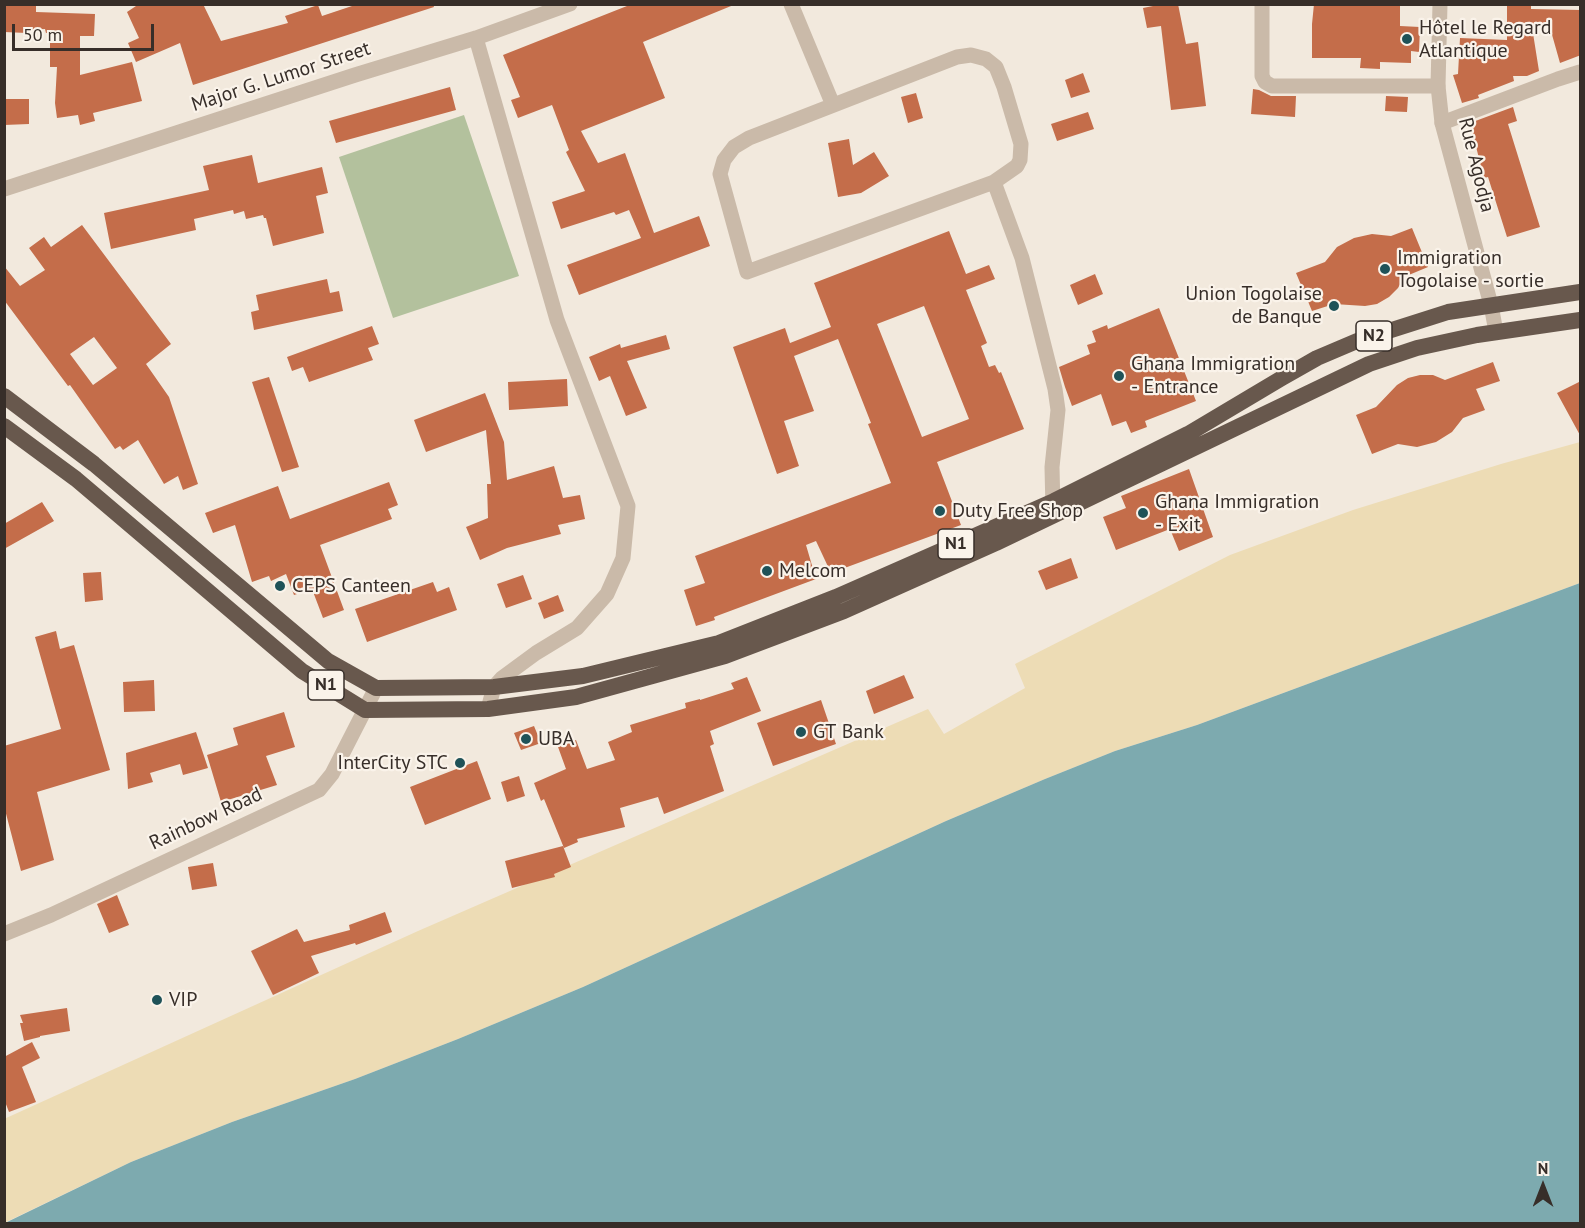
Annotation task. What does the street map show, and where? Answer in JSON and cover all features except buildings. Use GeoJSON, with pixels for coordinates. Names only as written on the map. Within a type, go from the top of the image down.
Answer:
{"type":"FeatureCollection","features":[{"type":"Feature","properties":{"kind":"highway","name":"N2"},"geometry":{"type":"LineString","coordinates":[[1190,441],[1282,378],[1317,358],[1357,341],[1448,312],[1581,292]]}},
{"type":"Feature","properties":{"kind":"highway","name":"N2"},"geometry":{"type":"LineString","coordinates":[[1190,441],[1369,363],[1417,348],[1496,332],[1581,320]]}},
{"type":"Feature","properties":{"kind":"highway","name":"N1"},"geometry":{"type":"LineString","coordinates":[[4,396],[103,471],[328,661],[376,688],[494,687],[583,676],[719,643],[1053,508]]}},
{"type":"Feature","properties":{"kind":"highway","name":"N1"},"geometry":{"type":"LineString","coordinates":[[4,426],[76,479],[302,671],[365,710],[488,709],[576,697],[725,656],[844,611],[1190,441]]}},
{"type":"Feature","properties":{"kind":"street","name":"Major G. Lumor Street"},"geometry":{"type":"LineString","coordinates":[[4,189],[476,38],[570,4]]}},
{"type":"Feature","properties":{"kind":"street"},"geometry":{"type":"LineString","coordinates":[[791,4],[832,105]]}},
{"type":"Feature","properties":{"kind":"street"},"geometry":{"type":"LineString","coordinates":[[1262,4],[1262,76],[1265,82],[1272,86],[1438,86]]}},
{"type":"Feature","properties":{"kind":"street","name":"Rue Agodja"},"geometry":{"type":"LineString","coordinates":[[1440,4],[1438,86],[1442,123],[1491,304],[1496,332]]}},
{"type":"Feature","properties":{"kind":"street"},"geometry":{"type":"LineString","coordinates":[[476,38],[557,320],[628,506],[623,558],[607,594],[577,628],[536,653],[502,678],[494,687],[488,709]]}},
{"type":"Feature","properties":{"kind":"street"},"geometry":{"type":"LineString","coordinates":[[971,55],[986,59],[996,67],[1004,87],[1021,144],[1020,160],[1017,166],[994,182],[747,272],[740,238],[720,174],[724,160],[734,147],[749,138],[832,105],[957,57],[971,55]]}},
{"type":"Feature","properties":{"kind":"street"},"geometry":{"type":"LineString","coordinates":[[1442,123],[1581,72]]}},
{"type":"Feature","properties":{"kind":"street"},"geometry":{"type":"LineString","coordinates":[[994,182],[1022,258],[1055,389],[1058,410],[1052,467],[1053,508]]}},
{"type":"Feature","properties":{"kind":"street","name":"Rainbow Road"},"geometry":{"type":"LineString","coordinates":[[4,934],[51,915],[319,790],[332,774],[376,688]]}},
{"type":"Feature","properties":{"kind":"green space"},"geometry":{"type":"Polygon","coordinates":[[[464,115],[519,276],[393,318],[339,157],[464,115]]]}},
{"type":"Feature","properties":{"kind":"sand"},"geometry":{"type":"Polygon","coordinates":[[[1580,442],[1580,583],[1197,725],[1115,751],[1045,779],[946,821],[583,987],[355,1079],[232,1122],[131,1162],[4,1223],[4,1119],[418,931],[928,709],[944,734],[1025,688],[1015,664],[1230,555],[1353,510],[1580,442]]]}},
{"type":"Feature","properties":{"kind":"water"},"geometry":{"type":"Polygon","coordinates":[[[1580,583],[1580,1223],[5,1223],[131,1162],[232,1122],[355,1079],[583,987],[946,821],[1045,779],[1115,751],[1197,725],[1580,583]]]}},
{"type":"Feature","properties":{"kind":"place","name":"Hôtel le Regard Atlantique"},"geometry":{"type":"Point","coordinates":[1407,39]}},
{"type":"Feature","properties":{"kind":"place","name":"Immigration Togolaise - sortie"},"geometry":{"type":"Point","coordinates":[1385,269]}},
{"type":"Feature","properties":{"kind":"place","name":"Union Togolaise de Banque"},"geometry":{"type":"Point","coordinates":[1334,306]}},
{"type":"Feature","properties":{"kind":"place","name":"Ghana Immigration - Entrance"},"geometry":{"type":"Point","coordinates":[1119,376]}},
{"type":"Feature","properties":{"kind":"place","name":"Duty Free Shop"},"geometry":{"type":"Point","coordinates":[940,511]}},
{"type":"Feature","properties":{"kind":"place","name":"Ghana Immigration - Exit"},"geometry":{"type":"Point","coordinates":[1143,513]}},
{"type":"Feature","properties":{"kind":"place","name":"Melcom"},"geometry":{"type":"Point","coordinates":[767,571]}},
{"type":"Feature","properties":{"kind":"place","name":"CEPS Canteen"},"geometry":{"type":"Point","coordinates":[280,586]}},
{"type":"Feature","properties":{"kind":"place","name":"GT Bank"},"geometry":{"type":"Point","coordinates":[801,732]}},
{"type":"Feature","properties":{"kind":"place","name":"UBA"},"geometry":{"type":"Point","coordinates":[526,739]}},
{"type":"Feature","properties":{"kind":"place","name":"InterCity STC"},"geometry":{"type":"Point","coordinates":[460,763]}},
{"type":"Feature","properties":{"kind":"place","name":"VIP"},"geometry":{"type":"Point","coordinates":[157,1000]}}]}
